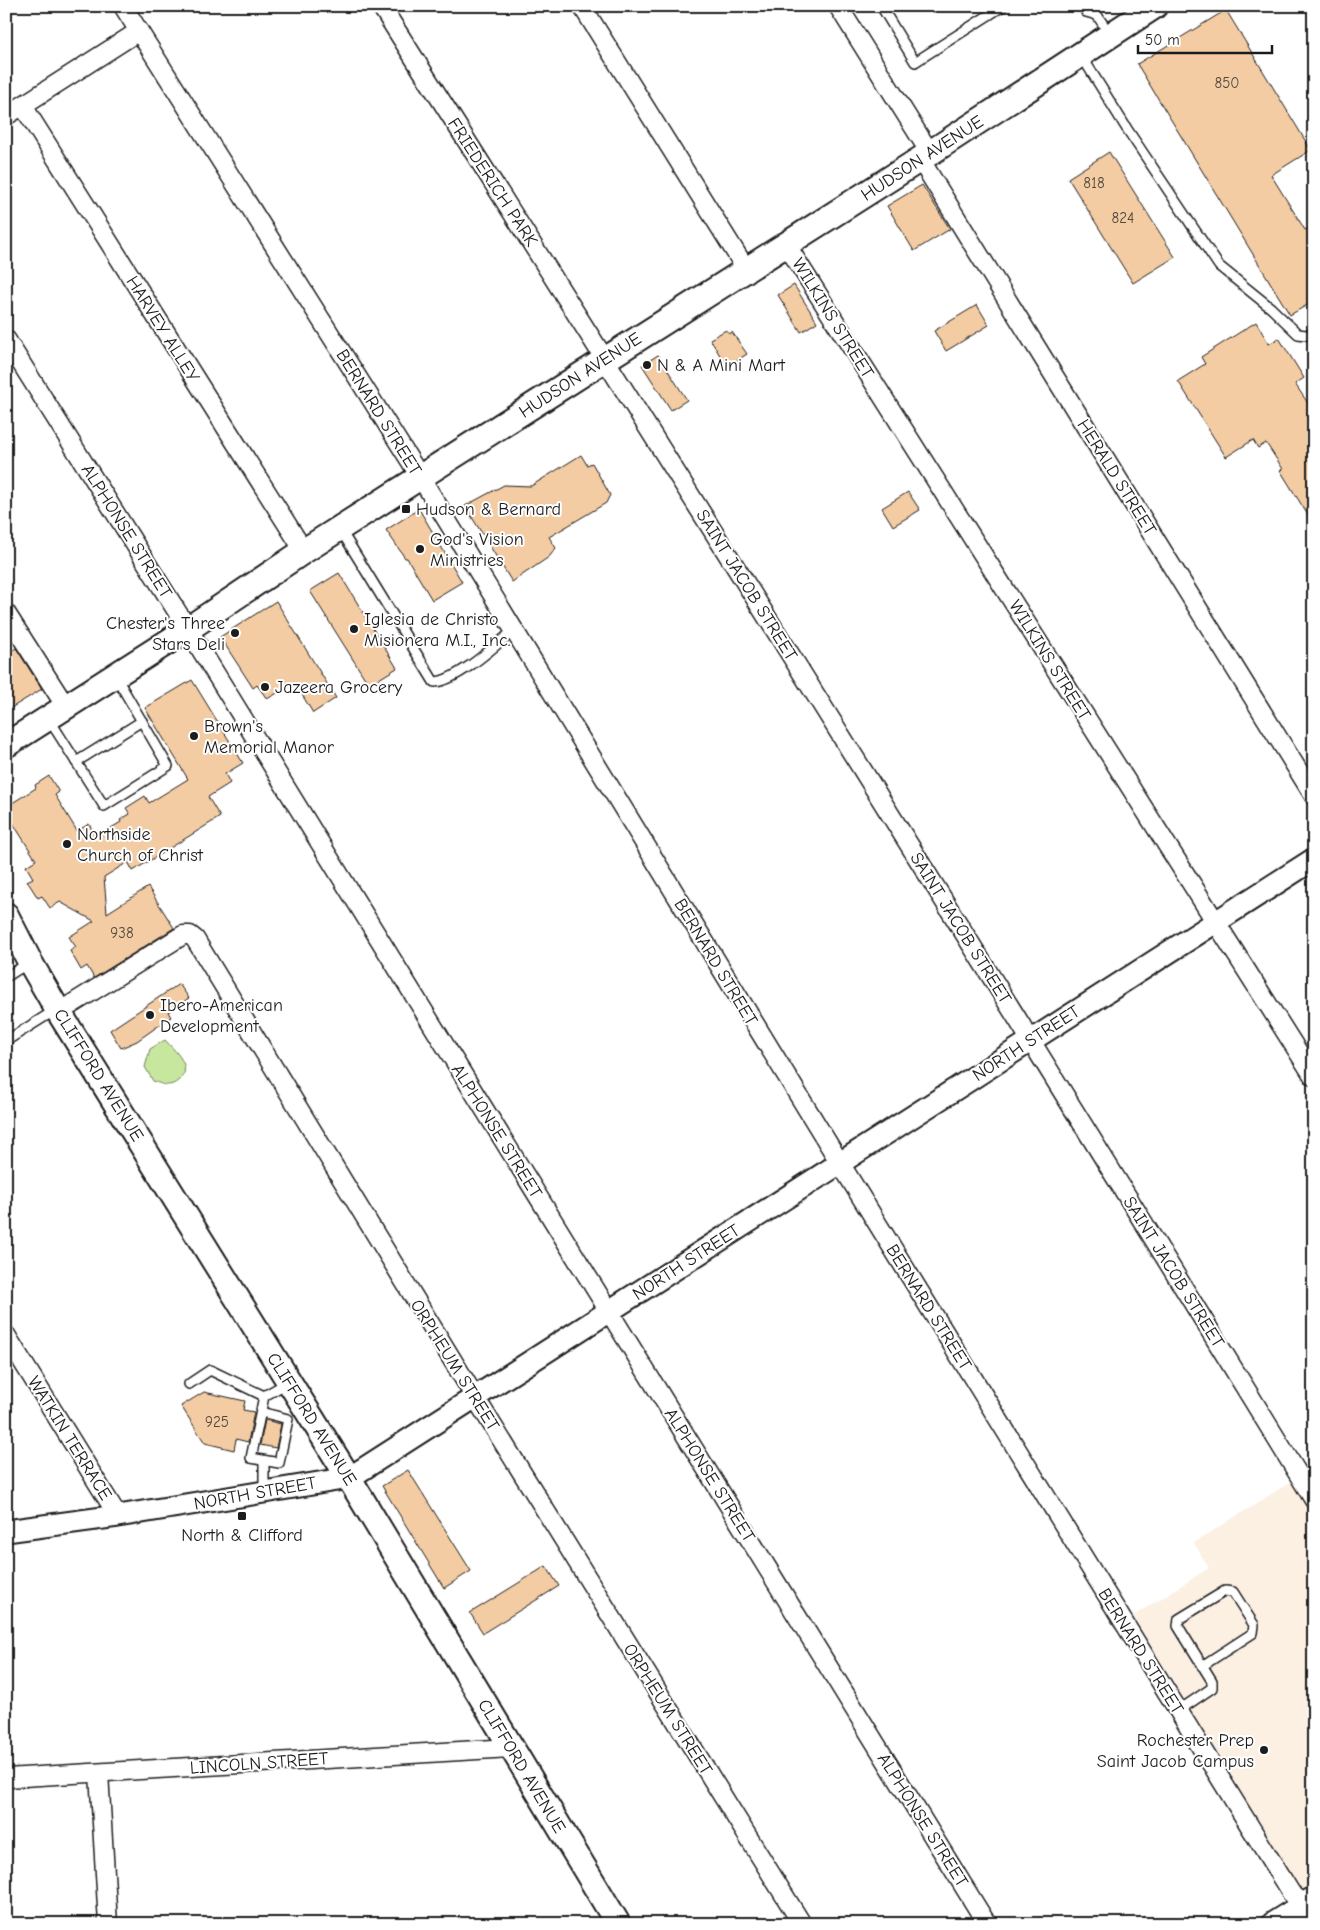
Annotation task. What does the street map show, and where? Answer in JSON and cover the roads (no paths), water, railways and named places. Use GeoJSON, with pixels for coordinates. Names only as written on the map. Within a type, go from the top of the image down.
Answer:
{"type":"FeatureCollection","features":[{"type":"Feature","properties":{"kind":"main road","name":"HUDSON AVENUE"},"geometry":{"type":"LineString","coordinates":[[6,745],[188,629],[304,551],[925,156],[1155,6]]}},
{"type":"Feature","properties":{"kind":"main road","name":"CLIFFORD AVENUE"},"geometry":{"type":"LineString","coordinates":[[6,916],[58,1011],[290,1382],[618,1924]]}},
{"type":"Feature","properties":{"kind":"main road"},"geometry":{"type":"LineString","coordinates":[[1274,1924],[1311,1906]]}},
{"type":"Feature","properties":{"kind":"street","name":"BERNARD STREET"},"geometry":{"type":"LineString","coordinates":[[123,6],[421,478],[840,1163],[1291,1893],[1311,1906]]}},
{"type":"Feature","properties":{"kind":"street","name":"FRIEDERICH PARK"},"geometry":{"type":"LineString","coordinates":[[381,6],[605,359]]}},
{"type":"Feature","properties":{"kind":"street"},"geometry":{"type":"LineString","coordinates":[[582,6],[746,269]]}},
{"type":"Feature","properties":{"kind":"street","name":"HERALD STREET"},"geometry":{"type":"LineString","coordinates":[[838,6],[925,156],[1314,796]]}},
{"type":"Feature","properties":{"kind":"street"},"geometry":{"type":"LineString","coordinates":[[6,116],[139,31]]}},
{"type":"Feature","properties":{"kind":"street","name":"HARVEY ALLEY"},"geometry":{"type":"LineString","coordinates":[[23,106],[304,551]]}},
{"type":"Feature","properties":{"kind":"street","name":"WILKINS STREET"},"geometry":{"type":"LineString","coordinates":[[786,244],[1314,1077]]}},
{"type":"Feature","properties":{"kind":"street","name":"ALPHONSE STREET"},"geometry":{"type":"LineString","coordinates":[[6,338],[188,629],[987,1924]]}},
{"type":"Feature","properties":{"kind":"street","name":"SAINT JACOB STREET"},"geometry":{"type":"LineString","coordinates":[[605,359],[1031,1039],[1314,1500]]}},
{"type":"Feature","properties":{"kind":"street"},"geometry":{"type":"LineString","coordinates":[[6,613],[57,713]]}},
{"type":"Feature","properties":{"kind":"street","name":"NORTH STREET"},"geometry":{"type":"LineString","coordinates":[[6,1531],[118,1516],[348,1478],[1314,859]]}},
{"type":"Feature","properties":{"kind":"street","name":"ORPHEUM STREET"},"geometry":{"type":"LineString","coordinates":[[58,1011],[183,936],[190,935],[195,939],[475,1397],[802,1924]]}},
{"type":"Feature","properties":{"kind":"street","name":"WATKIN TERRACE"},"geometry":{"type":"LineString","coordinates":[[6,1334],[118,1516]]}},
{"type":"Feature","properties":{"kind":"street","name":"LINCOLN STREET"},"geometry":{"type":"LineString","coordinates":[[6,1778],[511,1748]]}},
{"type":"Feature","properties":{"kind":"street"},"geometry":{"type":"LineString","coordinates":[[99,1773],[108,1924]]}},
{"type":"Feature","properties":{"kind":"lane"},"geometry":{"type":"LineString","coordinates":[[881,6],[915,62],[1003,6]]}},
{"type":"Feature","properties":{"kind":"lane"},"geometry":{"type":"LineString","coordinates":[[1082,6],[1086,12],[1097,11],[1110,36]]}},
{"type":"Feature","properties":{"kind":"lane"},"geometry":{"type":"LineString","coordinates":[[1081,55],[1127,129],[1219,266],[1271,308],[1298,334],[1314,336]]}},
{"type":"Feature","properties":{"kind":"lane"},"geometry":{"type":"LineString","coordinates":[[340,528],[434,682],[444,682],[514,630]]}},
{"type":"Feature","properties":{"kind":"lane"},"geometry":{"type":"LineString","coordinates":[[57,713],[76,762],[104,806],[168,766],[115,676]]}},
{"type":"Feature","properties":{"kind":"lane"},"geometry":{"type":"LineString","coordinates":[[76,762],[142,721]]}},
{"type":"Feature","properties":{"kind":"lane"},"geometry":{"type":"LineString","coordinates":[[6,977],[30,962]]}},
{"type":"Feature","properties":{"kind":"lane"},"geometry":{"type":"LineString","coordinates":[[6,1041],[58,1011]]}},
{"type":"Feature","properties":{"kind":"lane"},"geometry":{"type":"LineString","coordinates":[[189,1384],[210,1370],[264,1396]]}},
{"type":"Feature","properties":{"kind":"lane"},"geometry":{"type":"LineString","coordinates":[[264,1396],[290,1382]]}},
{"type":"Feature","properties":{"kind":"lane"},"geometry":{"type":"LineString","coordinates":[[261,1412],[288,1419],[279,1463],[251,1458],[264,1396]]}},
{"type":"Feature","properties":{"kind":"lane"},"geometry":{"type":"LineString","coordinates":[[264,1461],[264,1492]]}},
{"type":"Feature","properties":{"kind":"lane"},"geometry":{"type":"LineString","coordinates":[[1178,1711],[1212,1688],[1212,1681],[1202,1666],[1178,1626],[1179,1619],[1225,1591],[1233,1592],[1254,1625],[1253,1633],[1202,1666]]}},
{"type":"Feature","properties":{"kind":"place","name":"N & A Mini Mart"},"geometry":{"type":"Point","coordinates":[647,365]}},
{"type":"Feature","properties":{"kind":"place","name":"Hudson & Bernard"},"geometry":{"type":"Point","coordinates":[406,509]}},
{"type":"Feature","properties":{"kind":"place","name":"God's Vision Ministries"},"geometry":{"type":"Point","coordinates":[420,549]}},
{"type":"Feature","properties":{"kind":"place","name":"Iglesia de Christo Misionera M.I., Inc."},"geometry":{"type":"Point","coordinates":[354,629]}},
{"type":"Feature","properties":{"kind":"place","name":"Chester's Three Stars Deli"},"geometry":{"type":"Point","coordinates":[235,633]}},
{"type":"Feature","properties":{"kind":"place","name":"Jazeera Grocery"},"geometry":{"type":"Point","coordinates":[265,687]}},
{"type":"Feature","properties":{"kind":"place","name":"Brown's Memorial Manor"},"geometry":{"type":"Point","coordinates":[194,736]}},
{"type":"Feature","properties":{"kind":"place","name":"Northside Church of Christ"},"geometry":{"type":"Point","coordinates":[67,844]}},
{"type":"Feature","properties":{"kind":"place","name":"Ibero-American Development"},"geometry":{"type":"Point","coordinates":[150,1015]}},
{"type":"Feature","properties":{"kind":"place","name":"North & Clifford"},"geometry":{"type":"Point","coordinates":[242,1516]}},
{"type":"Feature","properties":{"kind":"place","name":"Rochester Prep Saint Jacob Campus"},"geometry":{"type":"Point","coordinates":[1264,1750]}}]}
